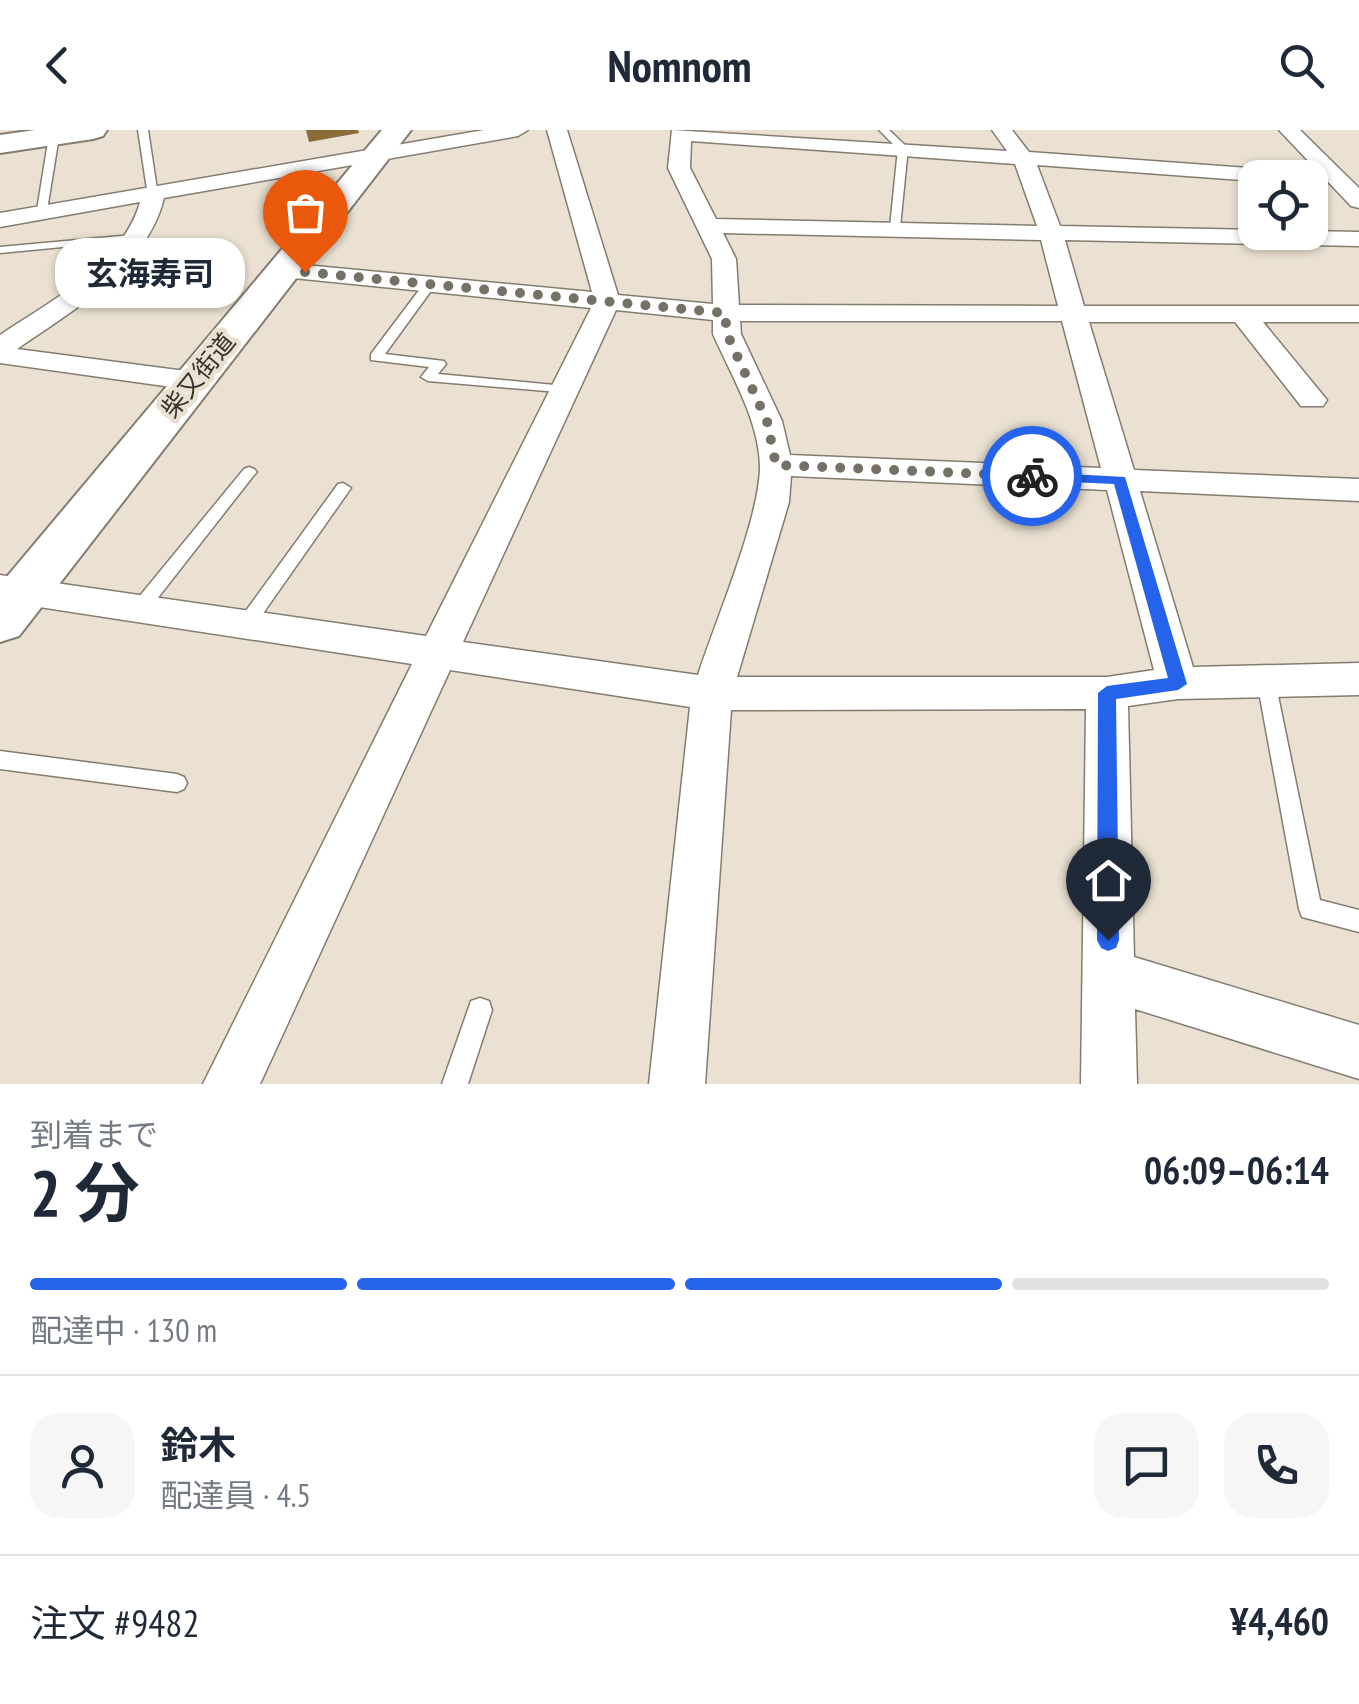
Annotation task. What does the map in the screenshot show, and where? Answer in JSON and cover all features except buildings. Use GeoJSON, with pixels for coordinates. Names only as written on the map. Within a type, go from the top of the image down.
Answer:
{"type":"FeatureCollection","features":[{"type":"Feature","properties":{"kind":"highway"},"geometry":{"type":"LineString","coordinates":[[0,144],[93,130]]}},
{"type":"Feature","properties":{"kind":"main road","name":"柴又街道"},"geometry":{"type":"LineString","coordinates":[[8,600],[387,143]]}},
{"type":"Feature","properties":{"kind":"street"},"geometry":{"type":"LineString","coordinates":[[0,220],[152,196],[387,143],[518,130]]}},
{"type":"Feature","properties":{"kind":"street"},"geometry":{"type":"LineString","coordinates":[[231,1084],[607,301],[557,130]]}},
{"type":"Feature","properties":{"kind":"street"},"geometry":{"type":"LineString","coordinates":[[1002,130],[1024,159],[1050,230],[1178,684]]}},
{"type":"Feature","properties":{"kind":"street"},"geometry":{"type":"LineString","coordinates":[[1289,130],[1348,180],[1359,202]]}},
{"type":"Feature","properties":{"kind":"street"},"geometry":{"type":"LineString","coordinates":[[677,1084],[712,694],[772,502],[776,465],[767,421],[727,334],[724,259],[678,168],[683,132],[1238,173]]}},
{"type":"Feature","properties":{"kind":"street"},"geometry":{"type":"LineString","coordinates":[[0,352],[110,268],[152,212],[152,196]]}},
{"type":"Feature","properties":{"kind":"street"},"geometry":{"type":"LineString","coordinates":[[707,226],[1359,239]]}},
{"type":"Feature","properties":{"kind":"street"},"geometry":{"type":"LineString","coordinates":[[284,270],[725,313],[1359,314]]}},
{"type":"Feature","properties":{"kind":"street"},"geometry":{"type":"LineString","coordinates":[[1243,314],[1312,400]]}},
{"type":"Feature","properties":{"kind":"street"},"geometry":{"type":"LineString","coordinates":[[0,352],[193,381]]}},
{"type":"Feature","properties":{"kind":"street"},"geometry":{"type":"LineString","coordinates":[[776,465],[1359,490]]}},
{"type":"Feature","properties":{"kind":"street"},"geometry":{"type":"LineString","coordinates":[[8,600],[140,608],[712,694],[1107,693],[1178,684],[1359,679]]}},
{"type":"Feature","properties":{"kind":"street"},"geometry":{"type":"LineString","coordinates":[[1107,693],[1109,1084]]}},
{"type":"Feature","properties":{"kind":"street"},"geometry":{"type":"LineString","coordinates":[[1108,976],[1359,1052]]}},
{"type":"Feature","properties":{"kind":"lane"},"geometry":{"type":"LineString","coordinates":[[143,130],[152,196]]}},
{"type":"Feature","properties":{"kind":"lane"},"geometry":{"type":"LineString","coordinates":[[884,130],[904,148],[895,227]]}},
{"type":"Feature","properties":{"kind":"lane"},"geometry":{"type":"LineString","coordinates":[[41,216],[54,136]]}},
{"type":"Feature","properties":{"kind":"lane"},"geometry":{"type":"LineString","coordinates":[[0,250],[132,238]]}},
{"type":"Feature","properties":{"kind":"lane"},"geometry":{"type":"LineString","coordinates":[[430,284],[376,357],[439,364],[428,377],[565,390]]}},
{"type":"Feature","properties":{"kind":"lane"},"geometry":{"type":"LineString","coordinates":[[140,608],[249,472]]}},
{"type":"Feature","properties":{"kind":"lane"},"geometry":{"type":"LineString","coordinates":[[246,624],[343,488]]}},
{"type":"Feature","properties":{"kind":"lane"},"geometry":{"type":"LineString","coordinates":[[1266,681],[1310,909],[1359,922]]}},
{"type":"Feature","properties":{"kind":"lane"},"geometry":{"type":"LineString","coordinates":[[0,760],[177,783]]}},
{"type":"Feature","properties":{"kind":"lane"},"geometry":{"type":"LineString","coordinates":[[455,1084],[480,1010]]}},
{"type":"Feature","properties":{"kind":"way so far"},"geometry":{"type":"LineString","coordinates":[[305,272],[725,313],[727,334],[767,421],[776,465],[1032,476]]}},
{"type":"Feature","properties":{"kind":"place","name":"玄海寿司"},"geometry":{"type":"Point","coordinates":[305,272]}},
{"type":"Feature","properties":{"kind":"route"},"geometry":{"type":"LineString","coordinates":[[1032,476],[1120,480],[1178,684],[1107,693],[1108,940]]}}]}
